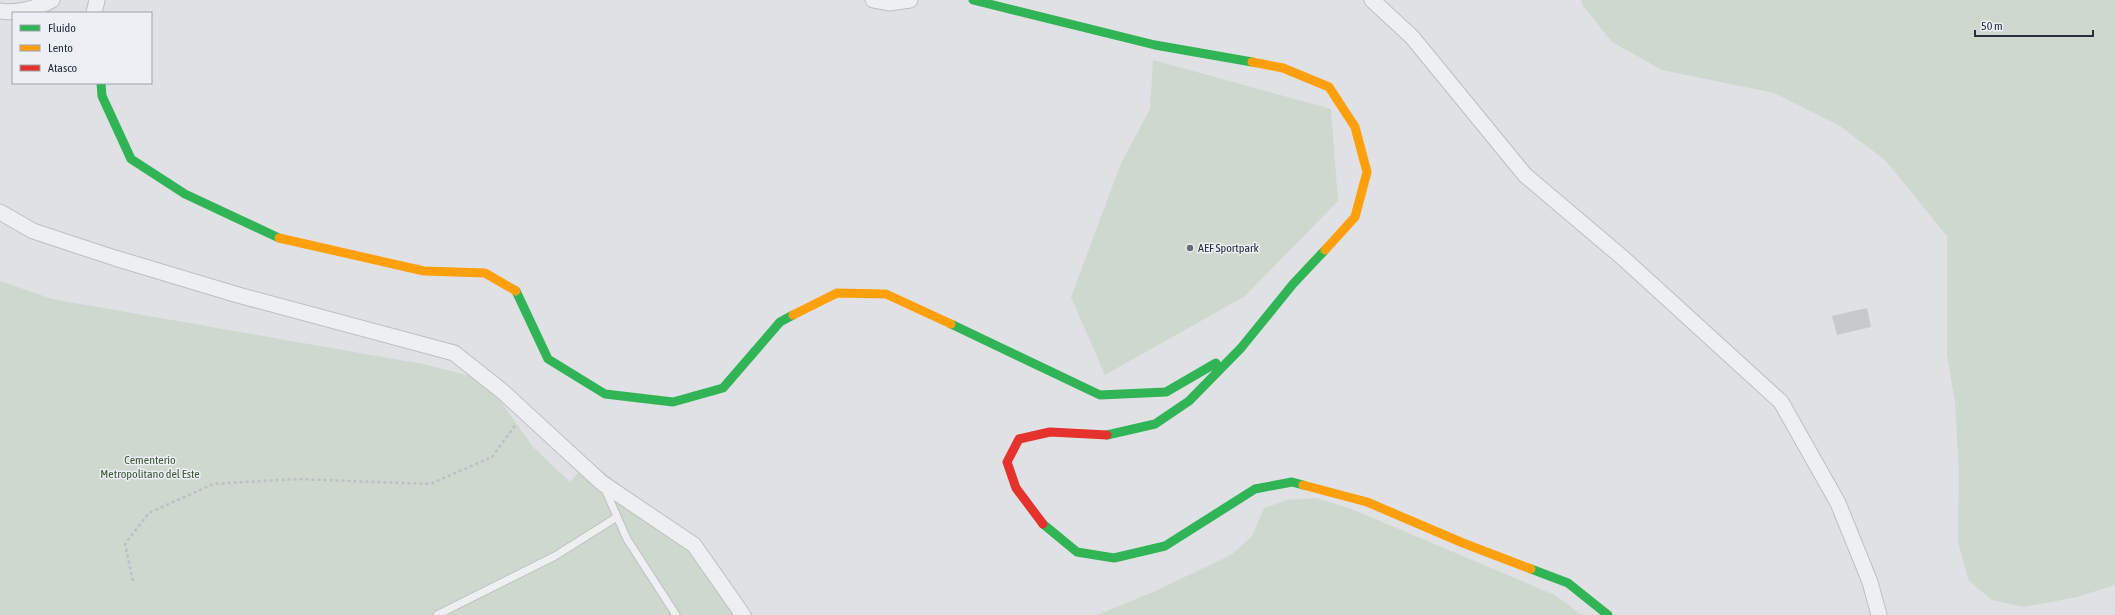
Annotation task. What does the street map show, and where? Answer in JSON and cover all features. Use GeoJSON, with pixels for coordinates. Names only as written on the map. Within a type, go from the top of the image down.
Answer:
{"type":"FeatureCollection","features":[{"type":"Feature","properties":{"kind":"street"},"geometry":{"type":"LineString","coordinates":[[0,11],[7,12],[42,6],[52,0]]}},
{"type":"Feature","properties":{"kind":"street"},"geometry":{"type":"LineString","coordinates":[[94,12],[97,0]]}},
{"type":"Feature","properties":{"kind":"street"},"geometry":{"type":"LineString","coordinates":[[873,0],[889,3],[910,0]]}},
{"type":"Feature","properties":{"kind":"street"},"geometry":{"type":"LineString","coordinates":[[973,0],[1155,44],[1283,68],[1329,87],[1355,127],[1367,172],[1355,217],[1294,284],[1241,348],[1189,401],[1155,424],[1109,435],[1050,432],[1019,439],[1006,462],[1016,488],[1044,525],[1077,552],[1114,558],[1165,546],[1255,489],[1292,482],[1367,502],[1463,543],[1568,584],[1608,615]]}},
{"type":"Feature","properties":{"kind":"street"},"geometry":{"type":"LineString","coordinates":[[1372,0],[1412,38],[1525,175],[1623,258],[1781,402],[1838,503],[1870,582],[1879,615]]}},
{"type":"Feature","properties":{"kind":"street"},"geometry":{"type":"LineString","coordinates":[[101,84],[102,96],[131,159],[185,194],[278,238],[424,271],[485,273],[516,290],[548,359],[605,394],[673,402],[723,388],[780,322],[837,293],[886,294],[1100,395],[1166,392],[1241,348]]}},
{"type":"Feature","properties":{"kind":"street"},"geometry":{"type":"LineString","coordinates":[[0,212],[33,231],[115,258],[238,295],[454,353],[525,412],[602,483],[694,545],[743,615]]}},
{"type":"Feature","properties":{"kind":"lane"},"geometry":{"type":"LineString","coordinates":[[602,483],[627,539],[676,615]]}},
{"type":"Feature","properties":{"kind":"lane"},"geometry":{"type":"LineString","coordinates":[[437,615],[555,556],[617,517]]}},
{"type":"Feature","properties":{"kind":"path"},"geometry":{"type":"LineString","coordinates":[[133,581],[125,544],[149,513],[213,484],[296,479],[430,484],[492,457],[525,412]]}},
{"type":"Feature","properties":{"kind":"green space"},"geometry":{"type":"Polygon","coordinates":[[[1581,0],[2115,0],[2115,585],[2077,597],[2024,607],[1992,600],[1969,581],[1958,542],[1959,474],[1955,403],[1947,354],[1947,236],[1885,160],[1840,126],[1774,93],[1662,70],[1612,42],[1583,6],[1581,0]]]}},
{"type":"Feature","properties":{"kind":"green space","name":"AEF Sportpark"},"geometry":{"type":"Polygon","coordinates":[[[1153,60],[1331,109],[1338,201],[1245,296],[1105,375],[1071,297],[1121,163],[1150,109],[1153,60]]]}},
{"type":"Feature","properties":{"kind":"green space","name":"Cementerio Metropolitano del Este"},"geometry":{"type":"Polygon","coordinates":[[[0,281],[52,299],[423,364],[475,377],[501,402],[533,447],[570,482],[588,461],[692,537],[721,568],[747,615],[0,615],[0,281]]]}},
{"type":"Feature","properties":{"kind":"green space"},"geometry":{"type":"Polygon","coordinates":[[[1316,498],[1349,508],[1555,595],[1582,615],[1097,615],[1153,592],[1231,555],[1252,536],[1264,508],[1287,500],[1316,498]]]}},
{"type":"Feature","properties":{"kind":"building"},"geometry":{"type":"Polygon","coordinates":[[[1867,308],[1871,327],[1837,335],[1832,316],[1867,308]]]}},
{"type":"Feature","properties":{"kind":"traffic: fast"},"geometry":{"type":"LineString","coordinates":[[973,0],[1155,45],[1252,62]]}},
{"type":"Feature","properties":{"kind":"traffic: fast"},"geometry":{"type":"LineString","coordinates":[[101,84],[102,96],[131,159],[185,194],[279,238]]}},
{"type":"Feature","properties":{"kind":"traffic: fast"},"geometry":{"type":"LineString","coordinates":[[1107,435],[1155,424],[1189,401],[1241,348],[1293,284],[1325,250]]}},
{"type":"Feature","properties":{"kind":"traffic: fast"},"geometry":{"type":"LineString","coordinates":[[516,291],[548,359],[605,394],[673,402],[723,388],[780,322],[793,315]]}},
{"type":"Feature","properties":{"kind":"traffic: fast"},"geometry":{"type":"LineString","coordinates":[[951,324],[1100,395],[1166,392],[1216,363]]}},
{"type":"Feature","properties":{"kind":"traffic: fast"},"geometry":{"type":"LineString","coordinates":[[1043,524],[1077,552],[1114,558],[1165,546],[1255,489],[1292,482],[1303,485]]}},
{"type":"Feature","properties":{"kind":"traffic: fast"},"geometry":{"type":"LineString","coordinates":[[1531,569],[1568,583],[1608,615]]}},
{"type":"Feature","properties":{"kind":"traffic: slow"},"geometry":{"type":"LineString","coordinates":[[1252,62],[1283,68],[1329,87],[1355,127],[1367,172],[1355,217],[1325,250]]}},
{"type":"Feature","properties":{"kind":"traffic: slow"},"geometry":{"type":"LineString","coordinates":[[279,238],[424,271],[485,273],[516,291]]}},
{"type":"Feature","properties":{"kind":"traffic: slow"},"geometry":{"type":"LineString","coordinates":[[793,315],[837,293],[886,294],[951,324]]}},
{"type":"Feature","properties":{"kind":"traffic: slow"},"geometry":{"type":"LineString","coordinates":[[1303,485],[1367,502],[1463,543],[1531,569]]}},
{"type":"Feature","properties":{"kind":"traffic: jam"},"geometry":{"type":"LineString","coordinates":[[1043,524],[1016,488],[1007,462],[1019,439],[1050,432],[1107,435]]}},
{"type":"Feature","properties":{"kind":"place","name":"AEF Sportpark"},"geometry":{"type":"Point","coordinates":[1190,248]}}]}
